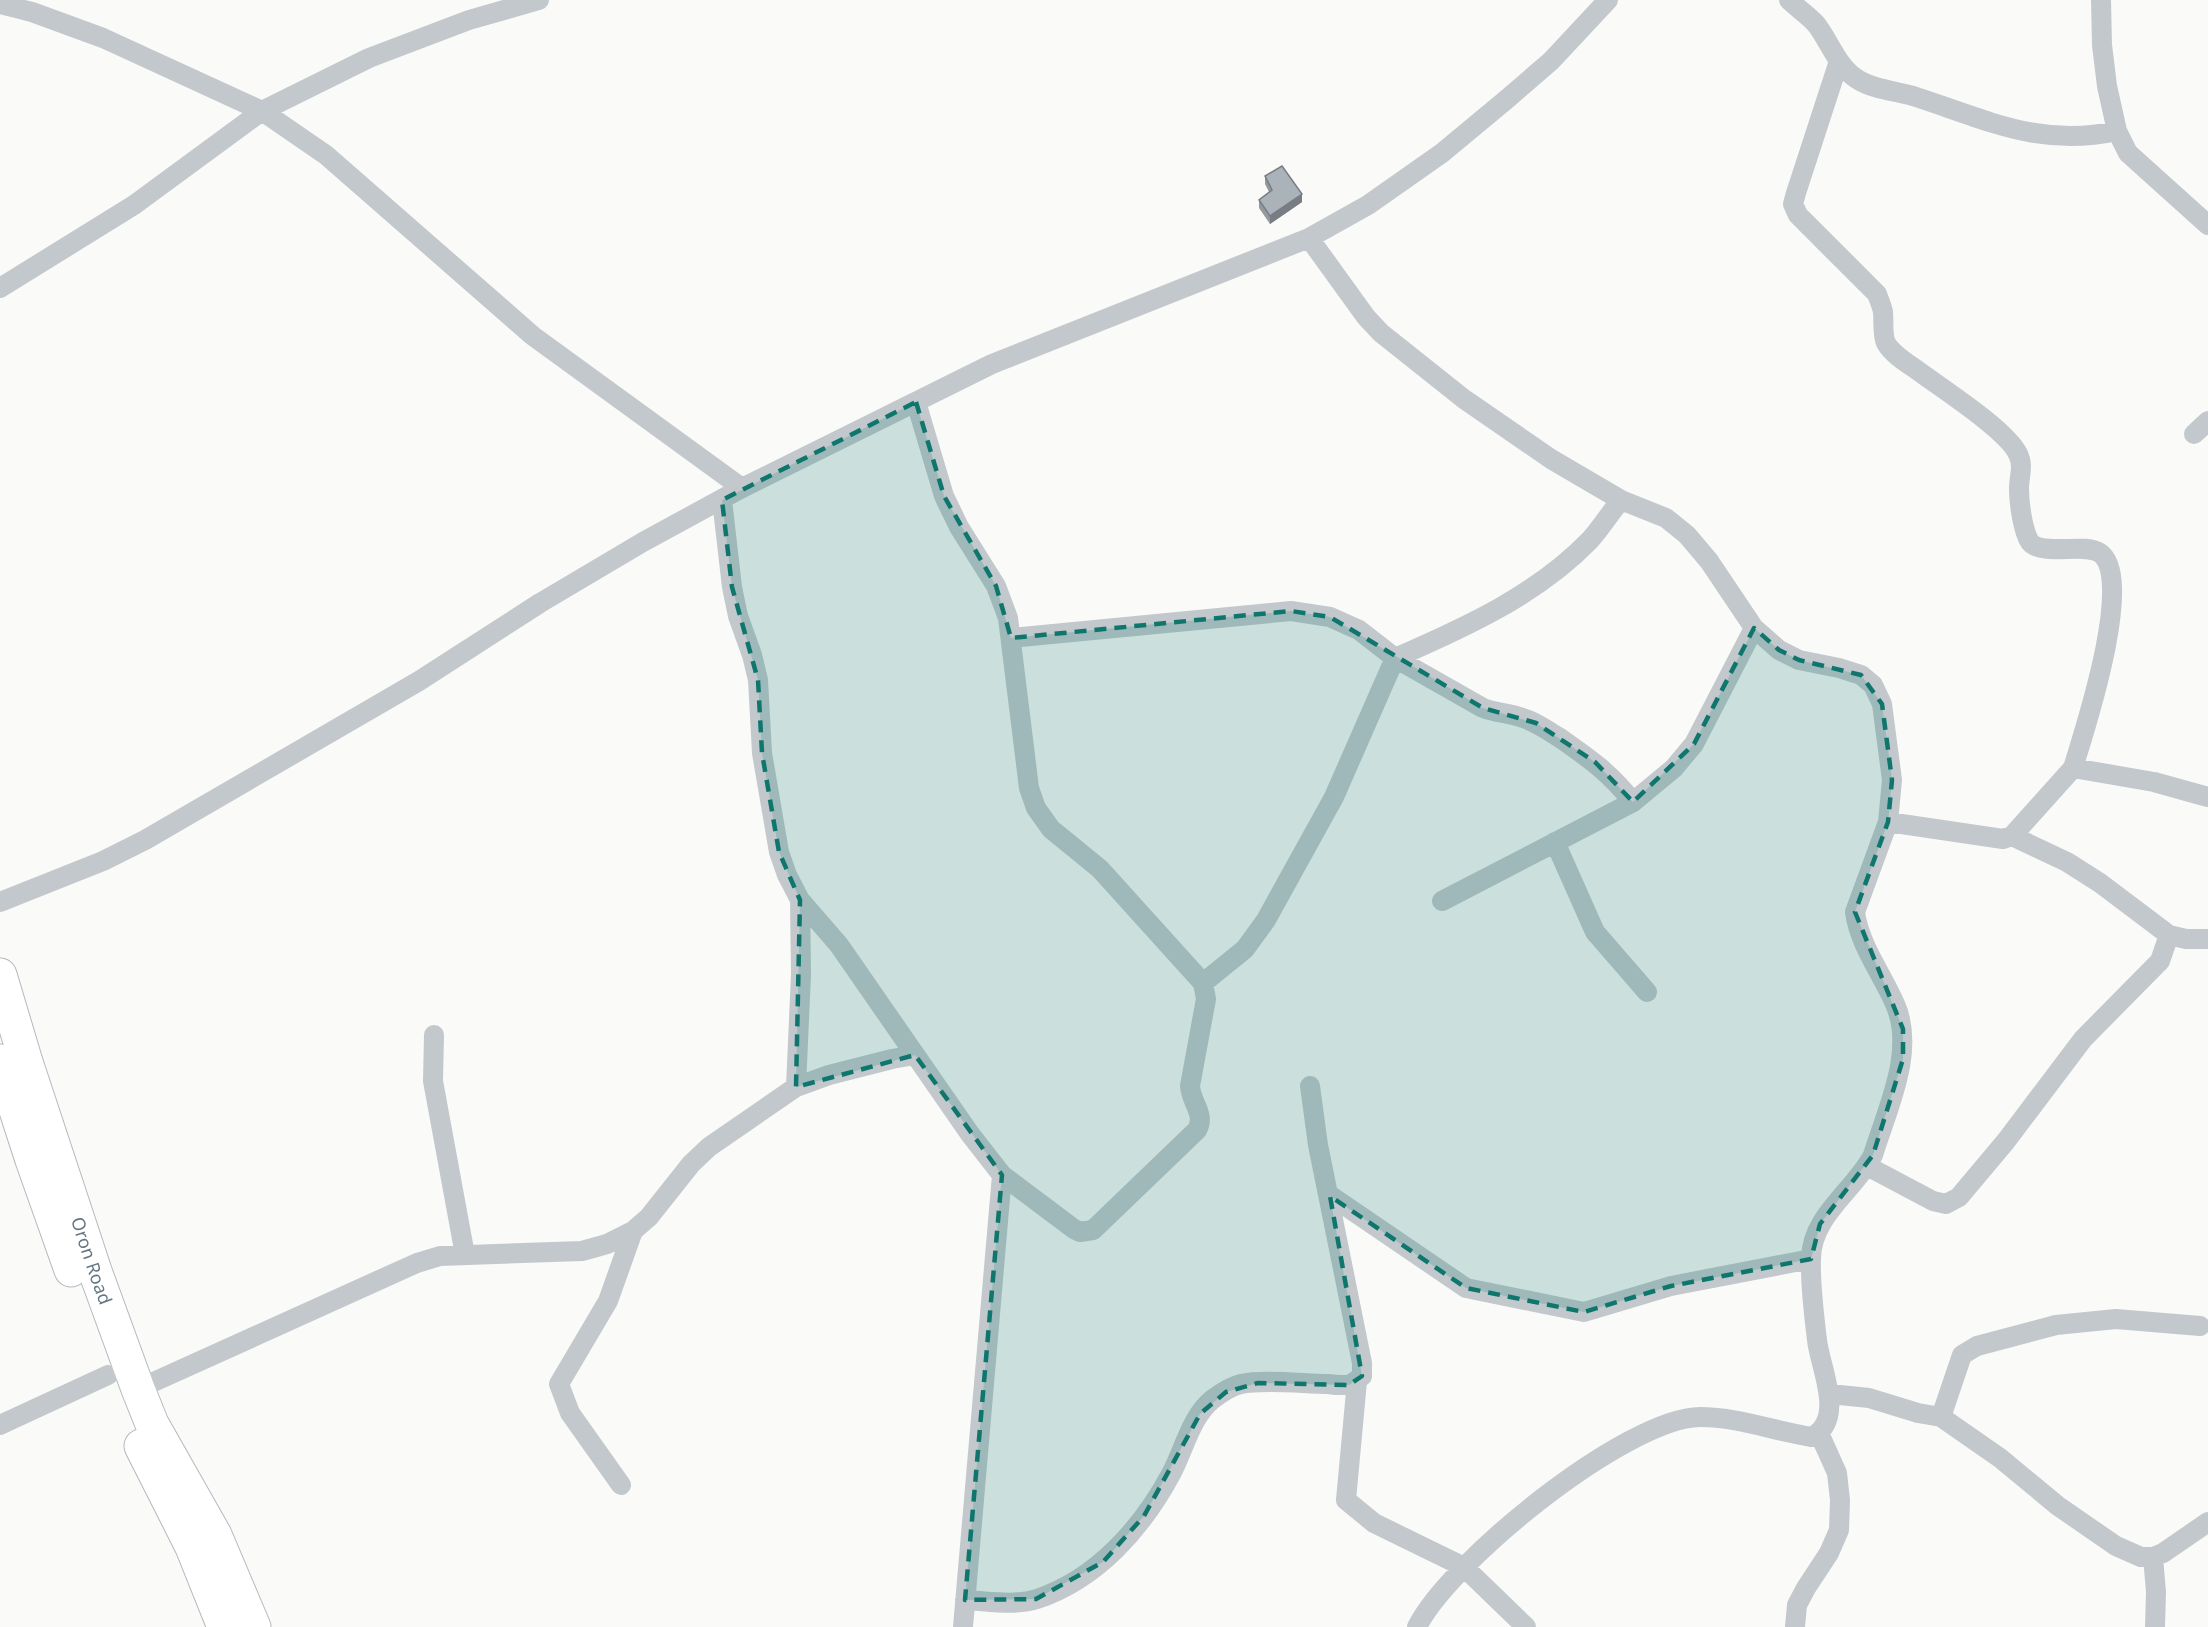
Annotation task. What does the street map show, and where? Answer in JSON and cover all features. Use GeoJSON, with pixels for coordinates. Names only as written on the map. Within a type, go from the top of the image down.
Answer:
{"type":"FeatureCollection","features":[{"type":"Feature","properties":{"kind":"highway","name":"Oron Road"},"geometry":{"type":"LineString","coordinates":[[0,975],[26,1062],[95,1271],[138,1389],[152,1424],[215,1535],[254,1627]]}},
{"type":"Feature","properties":{"kind":"highway"},"geometry":{"type":"LineString","coordinates":[[0,1060],[32,1160],[108,1375],[128,1421],[192,1547],[224,1627]]}},
{"type":"Feature","properties":{"kind":"street"},"geometry":{"type":"LineString","coordinates":[[0,288],[134,206],[262,111],[369,58],[469,20],[539,0]]}},
{"type":"Feature","properties":{"kind":"street"},"geometry":{"type":"LineString","coordinates":[[0,902],[103,861],[145,840],[419,681],[540,603],[643,542],[722,501],[742,488],[992,364],[1309,238],[1368,205],[1442,153],[1551,61],[1608,0]]}},
{"type":"Feature","properties":{"kind":"street"},"geometry":{"type":"LineString","coordinates":[[1789,0],[1815,23],[1847,71],[1866,85],[1914,97],[2025,132],[2073,138],[2117,131]]}},
{"type":"Feature","properties":{"kind":"street"},"geometry":{"type":"LineString","coordinates":[[2102,0],[2107,86],[2117,131],[2128,153],[2208,225]]}},
{"type":"Feature","properties":{"kind":"street"},"geometry":{"type":"LineString","coordinates":[[0,3],[34,6],[262,111],[326,155],[533,336],[742,488]]}},
{"type":"Feature","properties":{"kind":"street"},"geometry":{"type":"LineString","coordinates":[[1839,61],[1793,204],[1798,215],[1877,294],[1882,310],[1886,343],[1893,351],[1991,424],[2018,452],[2022,466],[2019,489],[2025,534],[2032,545],[2044,549],[2063,548],[2098,552],[2105,558],[2111,569],[2110,615],[2103,667],[2073,768],[2012,836],[2003,839],[1888,822]]}},
{"type":"Feature","properties":{"kind":"street"},"geometry":{"type":"LineString","coordinates":[[1309,238],[1349,295],[1381,333],[1464,399],[1551,459],[1621,500],[1666,518],[1687,534],[1709,561],[1754,628],[1779,650],[1799,660],[1861,675],[1873,685],[1882,704],[1892,780],[1888,822],[1855,912],[1865,943],[1896,1006],[1903,1029],[1903,1059],[1873,1155],[1867,1166],[1820,1224],[1813,1242],[1811,1259],[1817,1342],[1830,1394],[1824,1426],[1812,1437],[1745,1422],[1698,1417],[1657,1426],[1600,1457],[1502,1529],[1442,1589],[1417,1627]]}},
{"type":"Feature","properties":{"kind":"street"},"geometry":{"type":"LineString","coordinates":[[722,501],[732,587],[738,616],[758,680],[762,753],[779,852],[787,875],[800,900],[839,945],[970,1134],[1002,1175],[1080,1232],[1093,1230],[1197,1130],[1200,1124],[1200,1113],[1193,1100],[1190,1086],[1206,999],[1203,982],[1100,869],[1051,829],[1036,808],[1029,788],[1008,618],[1000,593],[959,527],[944,496],[916,402]]}},
{"type":"Feature","properties":{"kind":"street"},"geometry":{"type":"LineString","coordinates":[[1203,982],[1245,949],[1266,921],[1334,797],[1395,658],[1450,634],[1509,602],[1553,573],[1590,539],[1621,500]]}},
{"type":"Feature","properties":{"kind":"street"},"geometry":{"type":"LineString","coordinates":[[1011,638],[1291,611],[1330,617],[1359,630],[1395,658],[1483,708],[1536,723],[1595,762],[1614,778],[1633,802]]}},
{"type":"Feature","properties":{"kind":"street"},"geometry":{"type":"LineString","coordinates":[[1442,900],[1633,802],[1674,768],[1694,744],[1754,628]]}},
{"type":"Feature","properties":{"kind":"street"},"geometry":{"type":"LineString","coordinates":[[2073,768],[2154,782],[2208,797]]}},
{"type":"Feature","properties":{"kind":"street"},"geometry":{"type":"LineString","coordinates":[[2012,836],[2067,862],[2100,883],[2169,935],[2186,939],[2208,939]]}},
{"type":"Feature","properties":{"kind":"street"},"geometry":{"type":"LineString","coordinates":[[1555,842],[1595,932],[1647,992]]}},
{"type":"Feature","properties":{"kind":"street"},"geometry":{"type":"LineString","coordinates":[[795,1087],[801,974],[800,900]]}},
{"type":"Feature","properties":{"kind":"street"},"geometry":{"type":"LineString","coordinates":[[1867,1166],[1932,1201],[1946,1204],[1959,1197],[2006,1141],[2083,1038],[2160,961],[2169,935]]}},
{"type":"Feature","properties":{"kind":"street"},"geometry":{"type":"LineString","coordinates":[[434,1035],[433,1081],[465,1255]]}},
{"type":"Feature","properties":{"kind":"street"},"geometry":{"type":"LineString","coordinates":[[138,1389],[417,1263],[440,1256],[582,1251],[608,1244],[633,1231],[650,1217],[691,1164],[710,1147],[795,1087],[839,1073],[915,1055]]}},
{"type":"Feature","properties":{"kind":"street"},"geometry":{"type":"LineString","coordinates":[[964,1600],[1005,1602],[1036,1599],[1070,1584],[1103,1562],[1121,1544],[1149,1508],[1171,1474],[1200,1414],[1212,1400],[1226,1392],[1241,1384],[1349,1385],[1362,1376],[1362,1364],[1328,1194],[1310,1086]]}},
{"type":"Feature","properties":{"kind":"street"},"geometry":{"type":"LineString","coordinates":[[963,1627],[1002,1175]]}},
{"type":"Feature","properties":{"kind":"street"},"geometry":{"type":"LineString","coordinates":[[1328,1194],[1466,1288],[1584,1312],[1671,1286],[1811,1259]]}},
{"type":"Feature","properties":{"kind":"street"},"geometry":{"type":"LineString","coordinates":[[621,1485],[570,1413],[559,1384],[608,1301],[633,1231]]}},
{"type":"Feature","properties":{"kind":"street"},"geometry":{"type":"LineString","coordinates":[[1941,1417],[1962,1355],[1977,1346],[2056,1325],[2116,1319],[2200,1326]]}},
{"type":"Feature","properties":{"kind":"street"},"geometry":{"type":"LineString","coordinates":[[0,1425],[108,1375]]}},
{"type":"Feature","properties":{"kind":"street"},"geometry":{"type":"LineString","coordinates":[[1357,1381],[1346,1500],[1374,1523],[1464,1567],[1526,1627]]}},
{"type":"Feature","properties":{"kind":"street"},"geometry":{"type":"LineString","coordinates":[[1830,1394],[1869,1398],[1918,1413],[1941,1417],[2000,1458],[2058,1506],[2116,1546],[2141,1557],[2153,1557],[2163,1553],[2208,1522]]}},
{"type":"Feature","properties":{"kind":"street"},"geometry":{"type":"LineString","coordinates":[[1795,1627],[1797,1605],[1829,1553],[1839,1530],[1840,1500],[1836,1473],[1819,1433]]}},
{"type":"Feature","properties":{"kind":"street"},"geometry":{"type":"LineString","coordinates":[[2153,1557],[2156,1592],[2155,1627]]}},
{"type":"Feature","properties":{"kind":"highlighted area"},"geometry":{"type":"Polygon","coordinates":[[[916,402],[944,496],[996,586],[1011,638],[1291,611],[1330,617],[1483,708],[1536,723],[1595,762],[1633,802],[1694,744],[1754,628],[1779,650],[1799,660],[1861,675],[1882,704],[1892,780],[1888,822],[1855,912],[1903,1029],[1903,1059],[1873,1155],[1820,1224],[1811,1259],[1671,1286],[1584,1312],[1466,1288],[1330,1196],[1362,1376],[1349,1385],[1258,1383],[1226,1392],[1200,1414],[1144,1516],[1103,1562],[1036,1599],[965,1600],[1002,1175],[915,1055],[796,1087],[800,900],[779,852],[762,753],[758,680],[732,587],[722,500],[916,402]]]}},
{"type":"Feature","properties":{"kind":"building"},"geometry":{"type":"Polygon","coordinates":[[[1282,166],[1302,194],[1270,216],[1259,200],[1272,190],[1265,176],[1282,166]]]}}]}
